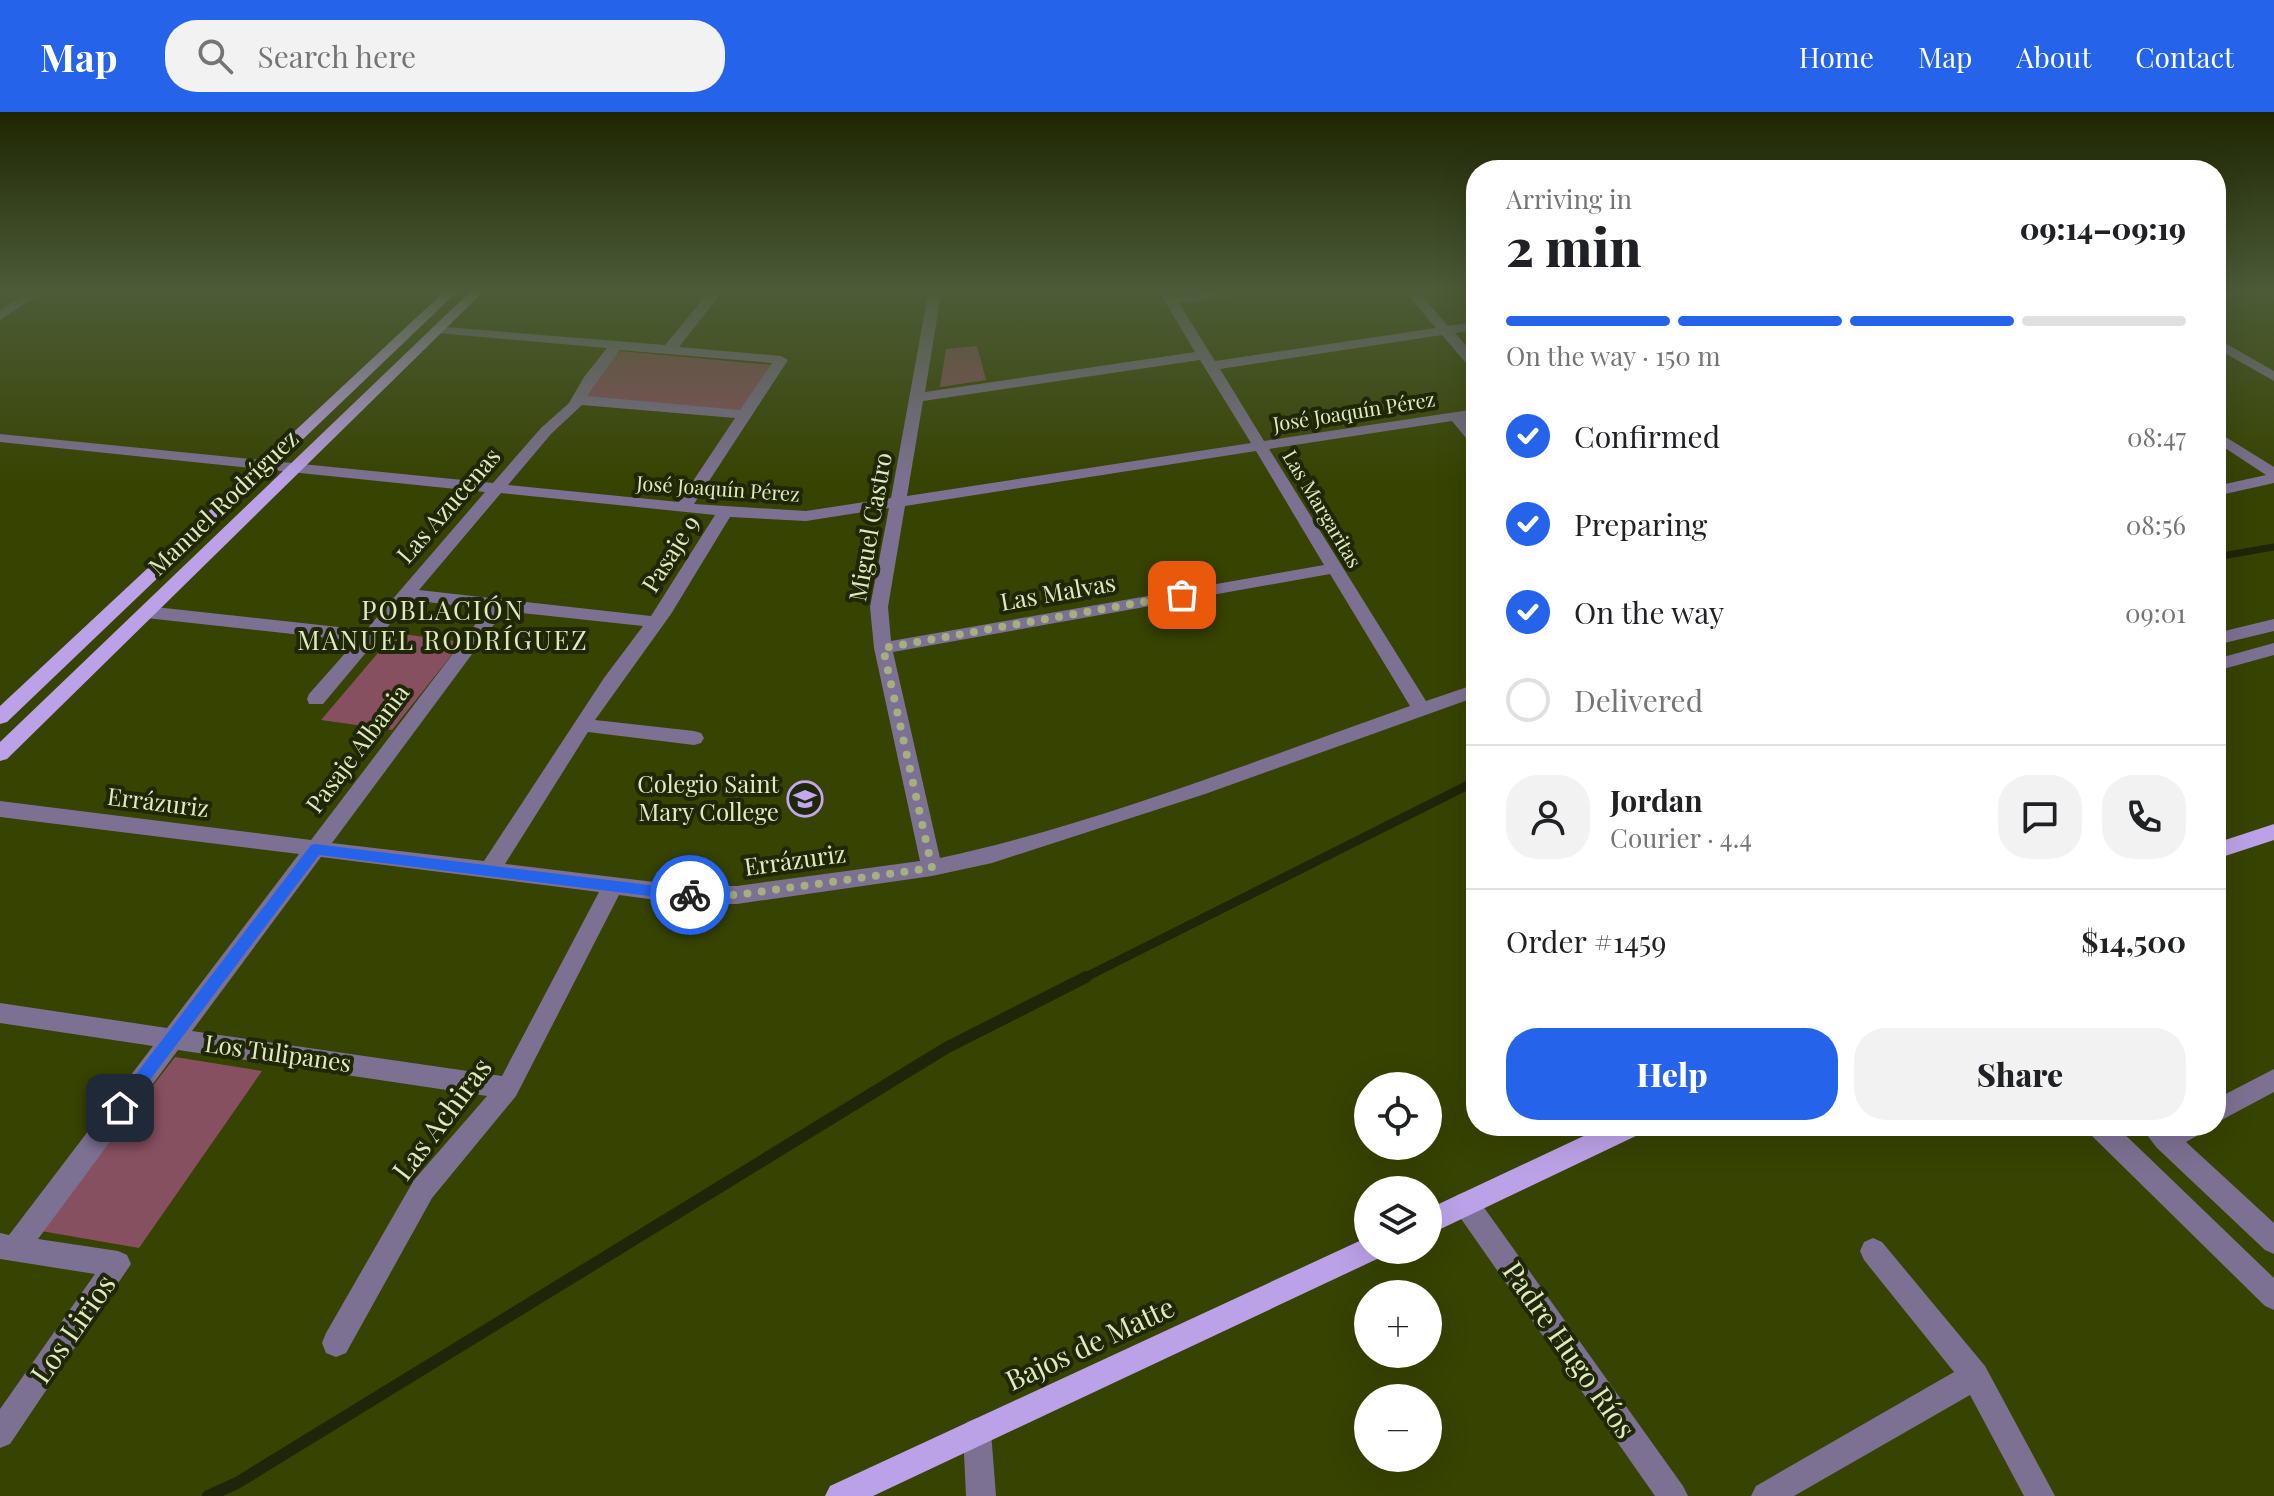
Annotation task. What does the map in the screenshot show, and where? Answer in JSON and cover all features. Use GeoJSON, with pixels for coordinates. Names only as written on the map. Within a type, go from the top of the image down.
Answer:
{"type":"FeatureCollection","features":[{"type":"Feature","properties":{"kind":"main road","name":"Manuel Rodríguez"},"geometry":{"type":"LineString","coordinates":[[0,717],[386,353]]}},
{"type":"Feature","properties":{"kind":"main road","name":"Manuel Rodríguez"},"geometry":{"type":"LineString","coordinates":[[0,754],[414,353]]}},
{"type":"Feature","properties":{"kind":"main road"},"geometry":{"type":"LineString","coordinates":[[2226,848],[2271,837]]}},
{"type":"Feature","properties":{"kind":"main road"},"geometry":{"type":"LineString","coordinates":[[1442,1215],[1610,1136]]}},
{"type":"Feature","properties":{"kind":"main road","name":"Bajos de Matte"},"geometry":{"type":"LineString","coordinates":[[840,1496],[1354,1257]]}},
{"type":"Feature","properties":{"kind":"street","name":"Las Azucenas"},"geometry":{"type":"LineString","coordinates":[[316,699],[495,489],[578,400],[611,353]]}},
{"type":"Feature","properties":{"kind":"street"},"geometry":{"type":"LineString","coordinates":[[683,508],[781,360],[698,353]]}},
{"type":"Feature","properties":{"kind":"street","name":"Miguel Castro"},"geometry":{"type":"LineString","coordinates":[[925,353],[881,588],[883,648],[932,868]]}},
{"type":"Feature","properties":{"kind":"street","name":"Las Margaritas"},"geometry":{"type":"LineString","coordinates":[[1203,353],[1421,709]]}},
{"type":"Feature","properties":{"kind":"street"},"geometry":{"type":"LineString","coordinates":[[918,397],[1274,353]]}},
{"type":"Feature","properties":{"kind":"street"},"geometry":{"type":"LineString","coordinates":[[2234,353],[2274,377]]}},
{"type":"Feature","properties":{"kind":"street"},"geometry":{"type":"LineString","coordinates":[[578,400],[745,415]]}},
{"type":"Feature","properties":{"kind":"street","name":"José Joaquín Pérez"},"geometry":{"type":"LineString","coordinates":[[0,438],[683,508],[806,516],[1466,414]]}},
{"type":"Feature","properties":{"kind":"street"},"geometry":{"type":"LineString","coordinates":[[1456,416],[1466,428]]}},
{"type":"Feature","properties":{"kind":"street"},"geometry":{"type":"LineString","coordinates":[[2226,442],[2274,476]]}},
{"type":"Feature","properties":{"kind":"street"},"geometry":{"type":"LineString","coordinates":[[2226,488],[2274,476]]}},
{"type":"Feature","properties":{"kind":"street","name":"Pasaje 9"},"geometry":{"type":"LineString","coordinates":[[489,871],[610,682],[656,622],[725,512]]}},
{"type":"Feature","properties":{"kind":"street","name":"Las Malvas"},"geometry":{"type":"LineString","coordinates":[[883,648],[1335,568]]}},
{"type":"Feature","properties":{"kind":"street"},"geometry":{"type":"LineString","coordinates":[[405,594],[656,622]]}},
{"type":"Feature","properties":{"kind":"street","name":"Pasaje Albania"},"geometry":{"type":"LineString","coordinates":[[7,1247],[172,1039],[500,604]]}},
{"type":"Feature","properties":{"kind":"street"},"geometry":{"type":"LineString","coordinates":[[146,612],[369,636]]}},
{"type":"Feature","properties":{"kind":"street"},"geometry":{"type":"LineString","coordinates":[[2226,637],[2274,625]]}},
{"type":"Feature","properties":{"kind":"street"},"geometry":{"type":"LineString","coordinates":[[2226,662],[2274,649]]}},
{"type":"Feature","properties":{"kind":"street","name":"Errázuriz"},"geometry":{"type":"LineString","coordinates":[[0,809],[687,895],[737,895],[932,868],[992,855],[1183,794],[1466,693]]}},
{"type":"Feature","properties":{"kind":"street"},"geometry":{"type":"LineString","coordinates":[[582,725],[694,738]]}},
{"type":"Feature","properties":{"kind":"street","name":"Las Achiras"},"geometry":{"type":"LineString","coordinates":[[336,1343],[423,1189],[508,1088],[613,886]]}},
{"type":"Feature","properties":{"kind":"street","name":"Los Tulipanes"},"geometry":{"type":"LineString","coordinates":[[0,1013],[508,1088]]}},
{"type":"Feature","properties":{"kind":"street"},"geometry":{"type":"LineString","coordinates":[[2226,1106],[2274,1080]]}},
{"type":"Feature","properties":{"kind":"street"},"geometry":{"type":"LineString","coordinates":[[2110,1136],[2268,1282]]}},
{"type":"Feature","properties":{"kind":"street"},"geometry":{"type":"LineString","coordinates":[[2162,1136],[2274,1241]]}},
{"type":"Feature","properties":{"kind":"street","name":"Padre Hugo Ríos"},"geometry":{"type":"LineString","coordinates":[[1466,1204],[1673,1496]]}},
{"type":"Feature","properties":{"kind":"street","name":"Los Lirios"},"geometry":{"type":"LineString","coordinates":[[0,1434],[118,1264],[7,1247]]}},
{"type":"Feature","properties":{"kind":"street"},"geometry":{"type":"LineString","coordinates":[[1873,1251],[1975,1376],[2040,1496]]}},
{"type":"Feature","properties":{"kind":"street"},"geometry":{"type":"LineString","coordinates":[[1766,1496],[1975,1376]]}},
{"type":"Feature","properties":{"kind":"street"},"geometry":{"type":"LineString","coordinates":[[977,1432],[981,1496]]}},
{"type":"Feature","properties":{"kind":"shaded area"},"geometry":{"type":"Polygon","coordinates":[[[619,353],[772,365],[740,411],[582,396],[619,353]]]}},
{"type":"Feature","properties":{"kind":"shaded area"},"geometry":{"type":"Polygon","coordinates":[[[945,353],[979,353],[986,380],[940,387],[945,353]]]}},
{"type":"Feature","properties":{"kind":"shaded area"},"geometry":{"type":"Polygon","coordinates":[[[395,633],[462,642],[392,730],[321,720],[395,633]]]}},
{"type":"Feature","properties":{"kind":"shaded area"},"geometry":{"type":"Polygon","coordinates":[[[175,1057],[262,1071],[139,1248],[41,1231],[175,1057]]]}},
{"type":"Feature","properties":{"kind":"waterway"},"geometry":{"type":"LineString","coordinates":[[2226,555],[2274,547]]}},
{"type":"Feature","properties":{"kind":"waterway"},"geometry":{"type":"LineString","coordinates":[[1082,979],[1466,786]]}},
{"type":"Feature","properties":{"kind":"waterway"},"geometry":{"type":"LineString","coordinates":[[208,1496],[237,1483],[946,1048],[1086,977]]}},
{"type":"Feature","properties":{"kind":"way so far"},"geometry":{"type":"LineString","coordinates":[[690,895],[737,895],[932,868],[883,648],[1182,595]]}},
{"type":"Feature","properties":{"kind":"place","name":"Colegio Saint Mary College"},"geometry":{"type":"Point","coordinates":[805,799]}},
{"type":"Feature","properties":{"kind":"district","name":"POBLACIÓN MANUEL RODRÍGUEZ"},"geometry":{"type":"Point","coordinates":[443,626]}},
{"type":"Feature","properties":{"kind":"route"},"geometry":{"type":"LineString","coordinates":[[120,1108],[315,849],[690,895]]}}]}
